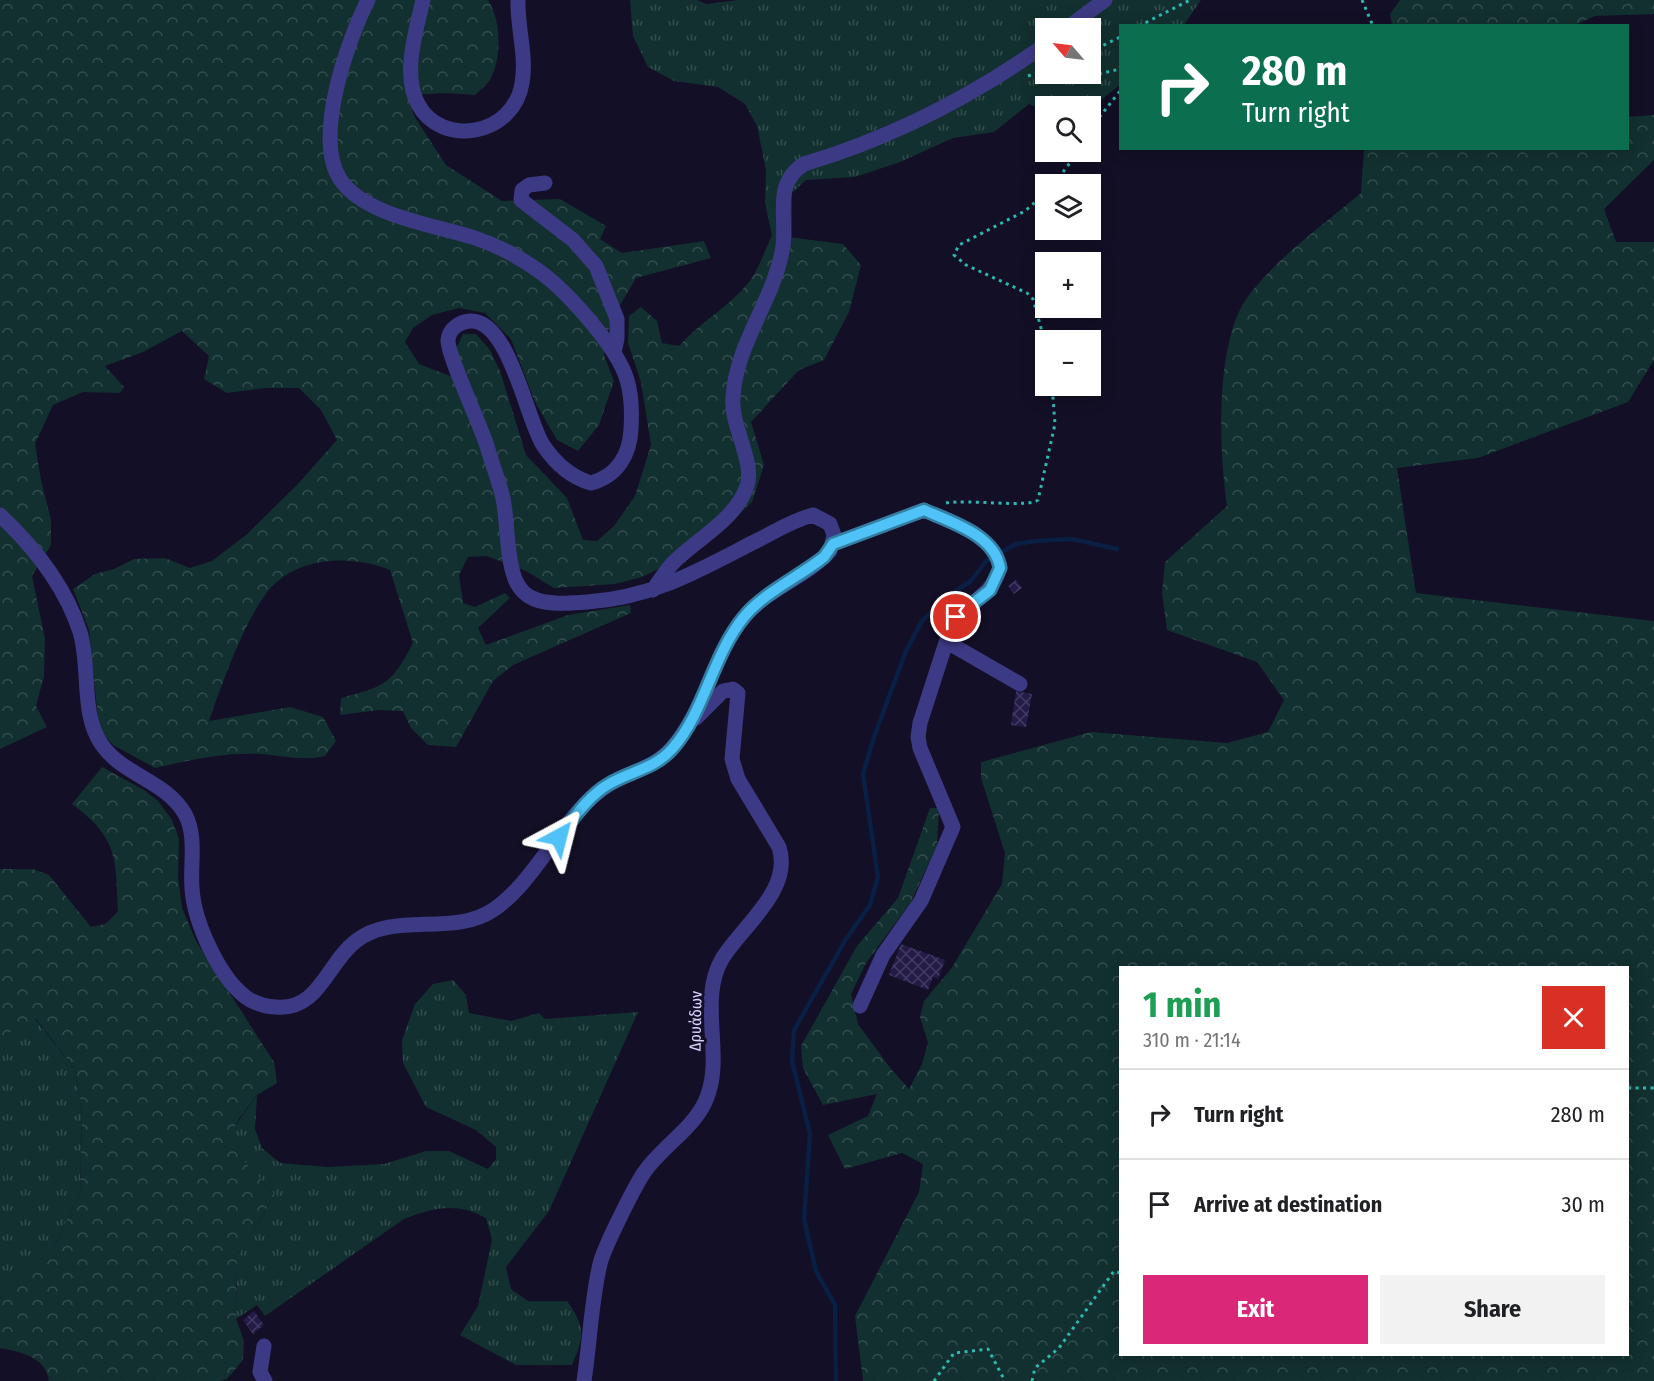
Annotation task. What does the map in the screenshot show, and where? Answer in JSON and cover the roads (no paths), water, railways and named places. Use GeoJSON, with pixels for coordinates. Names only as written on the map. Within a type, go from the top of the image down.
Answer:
{"type":"FeatureCollection","features":[{"type":"Feature","properties":{"kind":"street"},"geometry":{"type":"LineString","coordinates":[[0,515],[41,560],[63,596],[80,633],[93,728],[101,744],[112,756],[171,795],[187,817],[192,843],[192,889],[196,914],[222,969],[236,988],[252,1001],[270,1007],[286,1008],[309,998],[345,952],[369,933],[382,929],[464,921],[495,910],[535,868],[590,800],[609,784],[648,768],[662,759],[687,728],[718,661],[745,615],[824,557],[833,544],[834,535],[830,524],[813,515],[790,522],[714,563],[651,592],[609,601],[568,603],[534,599],[521,591],[514,578],[503,498],[483,435],[447,342],[456,325],[472,321],[482,324],[497,336],[514,371],[542,443],[567,472],[591,483],[609,476],[622,463],[631,432],[632,405],[628,380],[614,352],[544,275],[513,254],[477,238],[396,215],[369,204],[351,192],[339,177],[332,155],[332,116],[347,51],[368,0]]}},
{"type":"Feature","properties":{"kind":"street"},"geometry":{"type":"LineString","coordinates":[[423,0],[411,65],[412,87],[418,105],[429,117],[443,126],[461,130],[490,126],[506,117],[516,102],[523,82],[518,0]]}},
{"type":"Feature","properties":{"kind":"street"},"geometry":{"type":"LineString","coordinates":[[1081,18],[1105,0]]}},
{"type":"Feature","properties":{"kind":"street"},"geometry":{"type":"LineString","coordinates":[[651,592],[673,564],[740,500],[748,485],[748,471],[734,419],[735,380],[741,357],[777,269],[783,246],[782,195],[786,181],[794,170],[804,164],[898,131],[1035,50]]}},
{"type":"Feature","properties":{"kind":"street"},"geometry":{"type":"LineString","coordinates":[[545,183],[529,185],[522,190],[521,200],[573,240],[596,266],[617,319],[618,339],[614,352]]}},
{"type":"Feature","properties":{"kind":"street"},"geometry":{"type":"LineString","coordinates":[[833,544],[924,510],[981,539],[999,559],[1000,568],[990,590],[956,617],[920,723],[918,737],[920,748],[938,796],[952,820],[952,834],[921,901],[883,955],[860,1006]]}},
{"type":"Feature","properties":{"kind":"street"},"geometry":{"type":"LineString","coordinates":[[947,642],[1020,684]]}},
{"type":"Feature","properties":{"kind":"street","name":"Δρυάδων"},"geometry":{"type":"LineString","coordinates":[[584,1381],[600,1261],[642,1176],[659,1152],[694,1119],[705,1102],[713,1061],[713,983],[721,960],[773,891],[782,873],[783,859],[779,847],[747,796],[732,759],[738,693],[733,689],[723,691],[687,728]]}},
{"type":"Feature","properties":{"kind":"street"},"geometry":{"type":"LineString","coordinates":[[264,1346],[260,1372],[265,1381]]}},
{"type":"Feature","properties":{"kind":"waterway"},"geometry":{"type":"LineString","coordinates":[[836,1381],[835,1305],[816,1271],[804,1219],[810,1134],[792,1061],[794,1030],[846,939],[870,905],[878,877],[863,774],[874,737],[906,651],[922,621],[948,596],[971,581],[986,561],[1016,544],[1036,541],[1072,539],[1117,549]]}}]}
